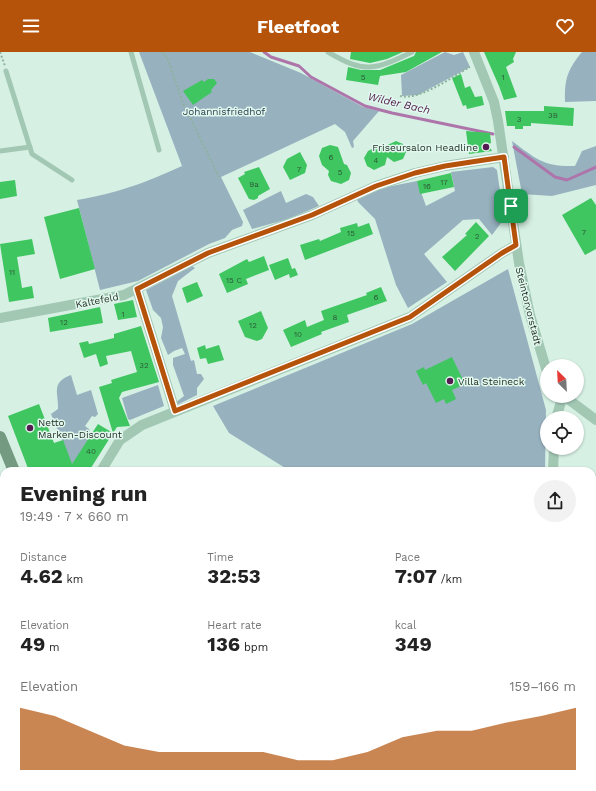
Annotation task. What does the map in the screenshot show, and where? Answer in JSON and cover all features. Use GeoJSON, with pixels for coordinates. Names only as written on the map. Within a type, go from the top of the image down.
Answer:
{"type":"FeatureCollection","features":[{"type":"Feature","properties":{"kind":"street","name":"Steintorvorstadt"},"geometry":{"type":"LineString","coordinates":[[474,52],[494,102],[500,128],[516,245],[530,315],[543,359]]}},
{"type":"Feature","properties":{"kind":"street","name":"Kaltefeld"},"geometry":{"type":"LineString","coordinates":[[0,318],[117,296],[137,289],[208,253],[312,215],[376,186],[430,169],[504,155]]}},
{"type":"Feature","properties":{"kind":"street"},"geometry":{"type":"LineString","coordinates":[[103,467],[120,440],[142,425],[410,317],[502,253],[516,245]]}},
{"type":"Feature","properties":{"kind":"street"},"geometry":{"type":"LineString","coordinates":[[137,289],[175,411]]}},
{"type":"Feature","properties":{"kind":"street"},"geometry":{"type":"LineString","coordinates":[[573,403],[596,420]]}},
{"type":"Feature","properties":{"kind":"street"},"geometry":{"type":"LineString","coordinates":[[0,437],[12,467]]}},
{"type":"Feature","properties":{"kind":"street"},"geometry":{"type":"LineString","coordinates":[[553,467],[554,455]]}},
{"type":"Feature","properties":{"kind":"lane"},"geometry":{"type":"LineString","coordinates":[[130,52],[159,150]]}},
{"type":"Feature","properties":{"kind":"lane"},"geometry":{"type":"LineString","coordinates":[[328,52],[354,66],[368,68],[380,66],[412,52]]}},
{"type":"Feature","properties":{"kind":"lane"},"geometry":{"type":"LineString","coordinates":[[6,71],[32,154],[72,180]]}},
{"type":"Feature","properties":{"kind":"lane"},"geometry":{"type":"LineString","coordinates":[[0,151],[30,148]]}},
{"type":"Feature","properties":{"kind":"path"},"geometry":{"type":"LineString","coordinates":[[0,52],[6,71]]}},
{"type":"Feature","properties":{"kind":"path"},"geometry":{"type":"LineString","coordinates":[[163,52],[168,60],[183,103],[219,177]]}},
{"type":"Feature","properties":{"kind":"path"},"geometry":{"type":"LineString","coordinates":[[400,96],[420,94],[479,63]]}},
{"type":"Feature","properties":{"kind":"green space","name":"Johannisfriedhof"},"geometry":{"type":"Polygon","coordinates":[[[139,52],[250,52],[301,73],[363,107],[379,111],[353,141],[354,147],[352,148],[345,132],[335,124],[221,177],[243,222],[242,226],[232,230],[225,238],[209,244],[138,281],[100,290],[77,200],[131,187],[182,166],[139,52]]]}},
{"type":"Feature","properties":{"kind":"green space"},"geometry":{"type":"Polygon","coordinates":[[[445,52],[454,55],[463,52],[470,67],[418,95],[402,96],[401,75],[445,52]]]}},
{"type":"Feature","properties":{"kind":"green space"},"geometry":{"type":"Polygon","coordinates":[[[582,52],[596,52],[596,101],[565,102],[565,87],[570,69],[582,52]]]}},
{"type":"Feature","properties":{"kind":"green space"},"geometry":{"type":"Polygon","coordinates":[[[512,141],[541,161],[564,166],[575,166],[582,151],[596,146],[596,185],[552,196],[522,194],[512,141]]]}},
{"type":"Feature","properties":{"kind":"green space"},"geometry":{"type":"Polygon","coordinates":[[[493,167],[497,170],[504,219],[492,235],[479,219],[463,220],[424,254],[447,282],[408,308],[396,285],[375,219],[358,202],[357,199],[382,188],[417,181],[426,206],[455,191],[451,172],[493,167]]]}},
{"type":"Feature","properties":{"kind":"green space"},"geometry":{"type":"Polygon","coordinates":[[[281,191],[286,203],[306,194],[313,197],[319,206],[288,219],[252,229],[243,210],[281,191]]]}},
{"type":"Feature","properties":{"kind":"green space"},"geometry":{"type":"Polygon","coordinates":[[[192,266],[195,268],[178,281],[172,296],[191,361],[194,360],[197,374],[201,374],[204,379],[197,388],[197,395],[177,405],[175,403],[184,396],[173,365],[173,358],[185,354],[182,348],[168,355],[161,338],[163,327],[161,318],[153,310],[146,290],[192,266]]]}},
{"type":"Feature","properties":{"kind":"green space"},"geometry":{"type":"Polygon","coordinates":[[[508,269],[540,388],[540,403],[544,403],[546,410],[540,411],[540,455],[545,455],[545,467],[284,467],[229,433],[213,406],[412,324],[508,269]]]}},
{"type":"Feature","properties":{"kind":"green space"},"geometry":{"type":"Polygon","coordinates":[[[71,375],[77,395],[91,390],[98,414],[95,417],[92,416],[85,426],[89,429],[91,436],[72,467],[51,414],[58,409],[57,389],[60,381],[71,375]]]}},
{"type":"Feature","properties":{"kind":"green space"},"geometry":{"type":"Polygon","coordinates":[[[158,385],[164,406],[130,420],[128,419],[122,398],[158,385]]]}},
{"type":"Feature","properties":{"kind":"building"},"geometry":{"type":"Polygon","coordinates":[[[351,52],[403,52],[387,59],[370,63],[350,59],[351,52]]]}},
{"type":"Feature","properties":{"kind":"building"},"geometry":{"type":"Polygon","coordinates":[[[416,52],[442,52],[406,72],[380,76],[378,85],[346,80],[348,67],[361,70],[380,70],[414,56],[416,52]]]}},
{"type":"Feature","properties":{"kind":"building"},"geometry":{"type":"Polygon","coordinates":[[[484,52],[516,52],[513,59],[514,62],[506,67],[517,97],[504,100],[484,52]]]}},
{"type":"Feature","properties":{"kind":"building"},"geometry":{"type":"Polygon","coordinates":[[[461,74],[465,88],[470,86],[475,97],[482,96],[484,105],[467,109],[466,105],[463,106],[452,78],[461,74]]]}},
{"type":"Feature","properties":{"kind":"building"},"geometry":{"type":"Polygon","coordinates":[[[208,79],[214,79],[217,83],[211,90],[212,92],[193,105],[183,91],[202,80],[204,82],[208,79]]]}},
{"type":"Feature","properties":{"kind":"building"},"geometry":{"type":"Polygon","coordinates":[[[544,106],[574,108],[573,126],[531,123],[531,126],[523,126],[523,129],[515,129],[515,126],[507,126],[505,111],[544,111],[544,106]]]}},
{"type":"Feature","properties":{"kind":"building"},"geometry":{"type":"Polygon","coordinates":[[[466,131],[490,133],[491,143],[488,144],[492,151],[469,154],[466,131]]]}},
{"type":"Feature","properties":{"kind":"building"},"geometry":{"type":"Polygon","coordinates":[[[396,141],[403,144],[406,152],[403,159],[394,162],[387,157],[385,165],[374,170],[367,166],[364,158],[368,151],[376,147],[379,149],[396,141]]]}},
{"type":"Feature","properties":{"kind":"building"},"geometry":{"type":"Polygon","coordinates":[[[330,145],[338,147],[344,164],[347,165],[351,173],[349,180],[341,184],[331,181],[328,175],[329,171],[322,165],[319,156],[322,148],[330,145]]]}},
{"type":"Feature","properties":{"kind":"building"},"geometry":{"type":"Polygon","coordinates":[[[300,152],[307,165],[305,173],[290,180],[283,167],[287,159],[300,152]]]}},
{"type":"Feature","properties":{"kind":"building"},"geometry":{"type":"Polygon","coordinates":[[[259,167],[270,189],[254,200],[249,199],[238,178],[245,174],[244,172],[259,167]]]}},
{"type":"Feature","properties":{"kind":"building"},"geometry":{"type":"Polygon","coordinates":[[[451,173],[454,187],[420,194],[417,181],[451,173]]]}},
{"type":"Feature","properties":{"kind":"building"},"geometry":{"type":"Polygon","coordinates":[[[15,180],[17,196],[0,199],[0,182],[15,180]]]}},
{"type":"Feature","properties":{"kind":"building"},"geometry":{"type":"Polygon","coordinates":[[[591,198],[596,205],[596,249],[585,255],[562,215],[591,198]]]}},
{"type":"Feature","properties":{"kind":"building"},"geometry":{"type":"Polygon","coordinates":[[[79,208],[95,269],[60,279],[44,217],[79,208]]]}},
{"type":"Feature","properties":{"kind":"building"},"geometry":{"type":"Polygon","coordinates":[[[476,222],[489,236],[455,271],[442,257],[467,235],[465,234],[476,222]]]}},
{"type":"Feature","properties":{"kind":"building"},"geometry":{"type":"Polygon","coordinates":[[[357,223],[358,227],[369,223],[373,234],[305,260],[300,245],[319,239],[320,241],[341,232],[340,228],[357,223]]]}},
{"type":"Feature","properties":{"kind":"building"},"geometry":{"type":"Polygon","coordinates":[[[32,239],[35,254],[17,257],[22,288],[32,286],[34,298],[9,302],[0,244],[32,239]]]}},
{"type":"Feature","properties":{"kind":"building"},"geometry":{"type":"Polygon","coordinates":[[[264,256],[269,270],[246,279],[248,284],[227,293],[219,274],[247,259],[249,262],[264,256]]]}},
{"type":"Feature","properties":{"kind":"building"},"geometry":{"type":"Polygon","coordinates":[[[288,258],[292,269],[295,268],[298,275],[290,278],[289,274],[275,280],[269,265],[288,258]]]}},
{"type":"Feature","properties":{"kind":"building"},"geometry":{"type":"Polygon","coordinates":[[[197,282],[203,296],[187,303],[182,288],[197,282]]]}},
{"type":"Feature","properties":{"kind":"building"},"geometry":{"type":"Polygon","coordinates":[[[381,287],[387,301],[347,315],[349,322],[321,332],[322,334],[291,347],[283,330],[305,320],[307,327],[324,320],[321,311],[367,295],[366,293],[381,287]]]}},
{"type":"Feature","properties":{"kind":"building"},"geometry":{"type":"Polygon","coordinates":[[[133,300],[137,317],[118,320],[114,304],[133,300]]]}},
{"type":"Feature","properties":{"kind":"building"},"geometry":{"type":"Polygon","coordinates":[[[100,307],[103,323],[50,332],[48,318],[100,307]]]}},
{"type":"Feature","properties":{"kind":"building"},"geometry":{"type":"Polygon","coordinates":[[[261,311],[268,328],[262,339],[257,341],[245,337],[238,321],[261,311]]]}},
{"type":"Feature","properties":{"kind":"building"},"geometry":{"type":"Polygon","coordinates":[[[141,326],[159,382],[122,392],[119,398],[130,426],[117,427],[113,433],[99,387],[112,383],[111,380],[137,372],[131,351],[106,356],[108,364],[100,367],[96,354],[84,358],[79,343],[88,341],[89,344],[114,338],[114,334],[141,326]]]}},
{"type":"Feature","properties":{"kind":"building"},"geometry":{"type":"Polygon","coordinates":[[[205,345],[206,349],[219,345],[224,360],[208,364],[206,358],[200,359],[197,348],[205,345]]]}},
{"type":"Feature","properties":{"kind":"building","name":"Villa Steineck"},"geometry":{"type":"Polygon","coordinates":[[[452,357],[465,384],[452,390],[456,399],[446,404],[444,399],[436,403],[426,383],[423,385],[416,371],[424,367],[425,370],[452,357]]]}},
{"type":"Feature","properties":{"kind":"building","name":"Netto Marken-Discount"},"geometry":{"type":"Polygon","coordinates":[[[39,404],[54,443],[63,440],[72,464],[98,424],[113,433],[92,467],[27,467],[8,416],[39,404]]]}},
{"type":"Feature","properties":{"kind":"waterway","name":"Wilder Bach"},"geometry":{"type":"LineString","coordinates":[[264,52],[271,57],[299,66],[311,77],[365,106],[493,134]]}},
{"type":"Feature","properties":{"kind":"waterway","name":"Wilder Bach"},"geometry":{"type":"LineString","coordinates":[[514,147],[555,177],[567,180],[596,167]]}},
{"type":"Feature","properties":{"kind":"place","name":"Friseursalon Headline"},"geometry":{"type":"Point","coordinates":[486,147]}},
{"type":"Feature","properties":{"kind":"place","name":"Villa Steineck"},"geometry":{"type":"Point","coordinates":[450,381]}},
{"type":"Feature","properties":{"kind":"place","name":"Netto Marken-Discount"},"geometry":{"type":"Point","coordinates":[30,428]}},
{"type":"Feature","properties":{"kind":"route"},"geometry":{"type":"LineString","coordinates":[[504,157],[511,206],[516,245],[502,253],[410,317],[175,411],[137,289],[208,253],[312,215],[376,186],[415,173],[445,166],[504,157]]}}]}
